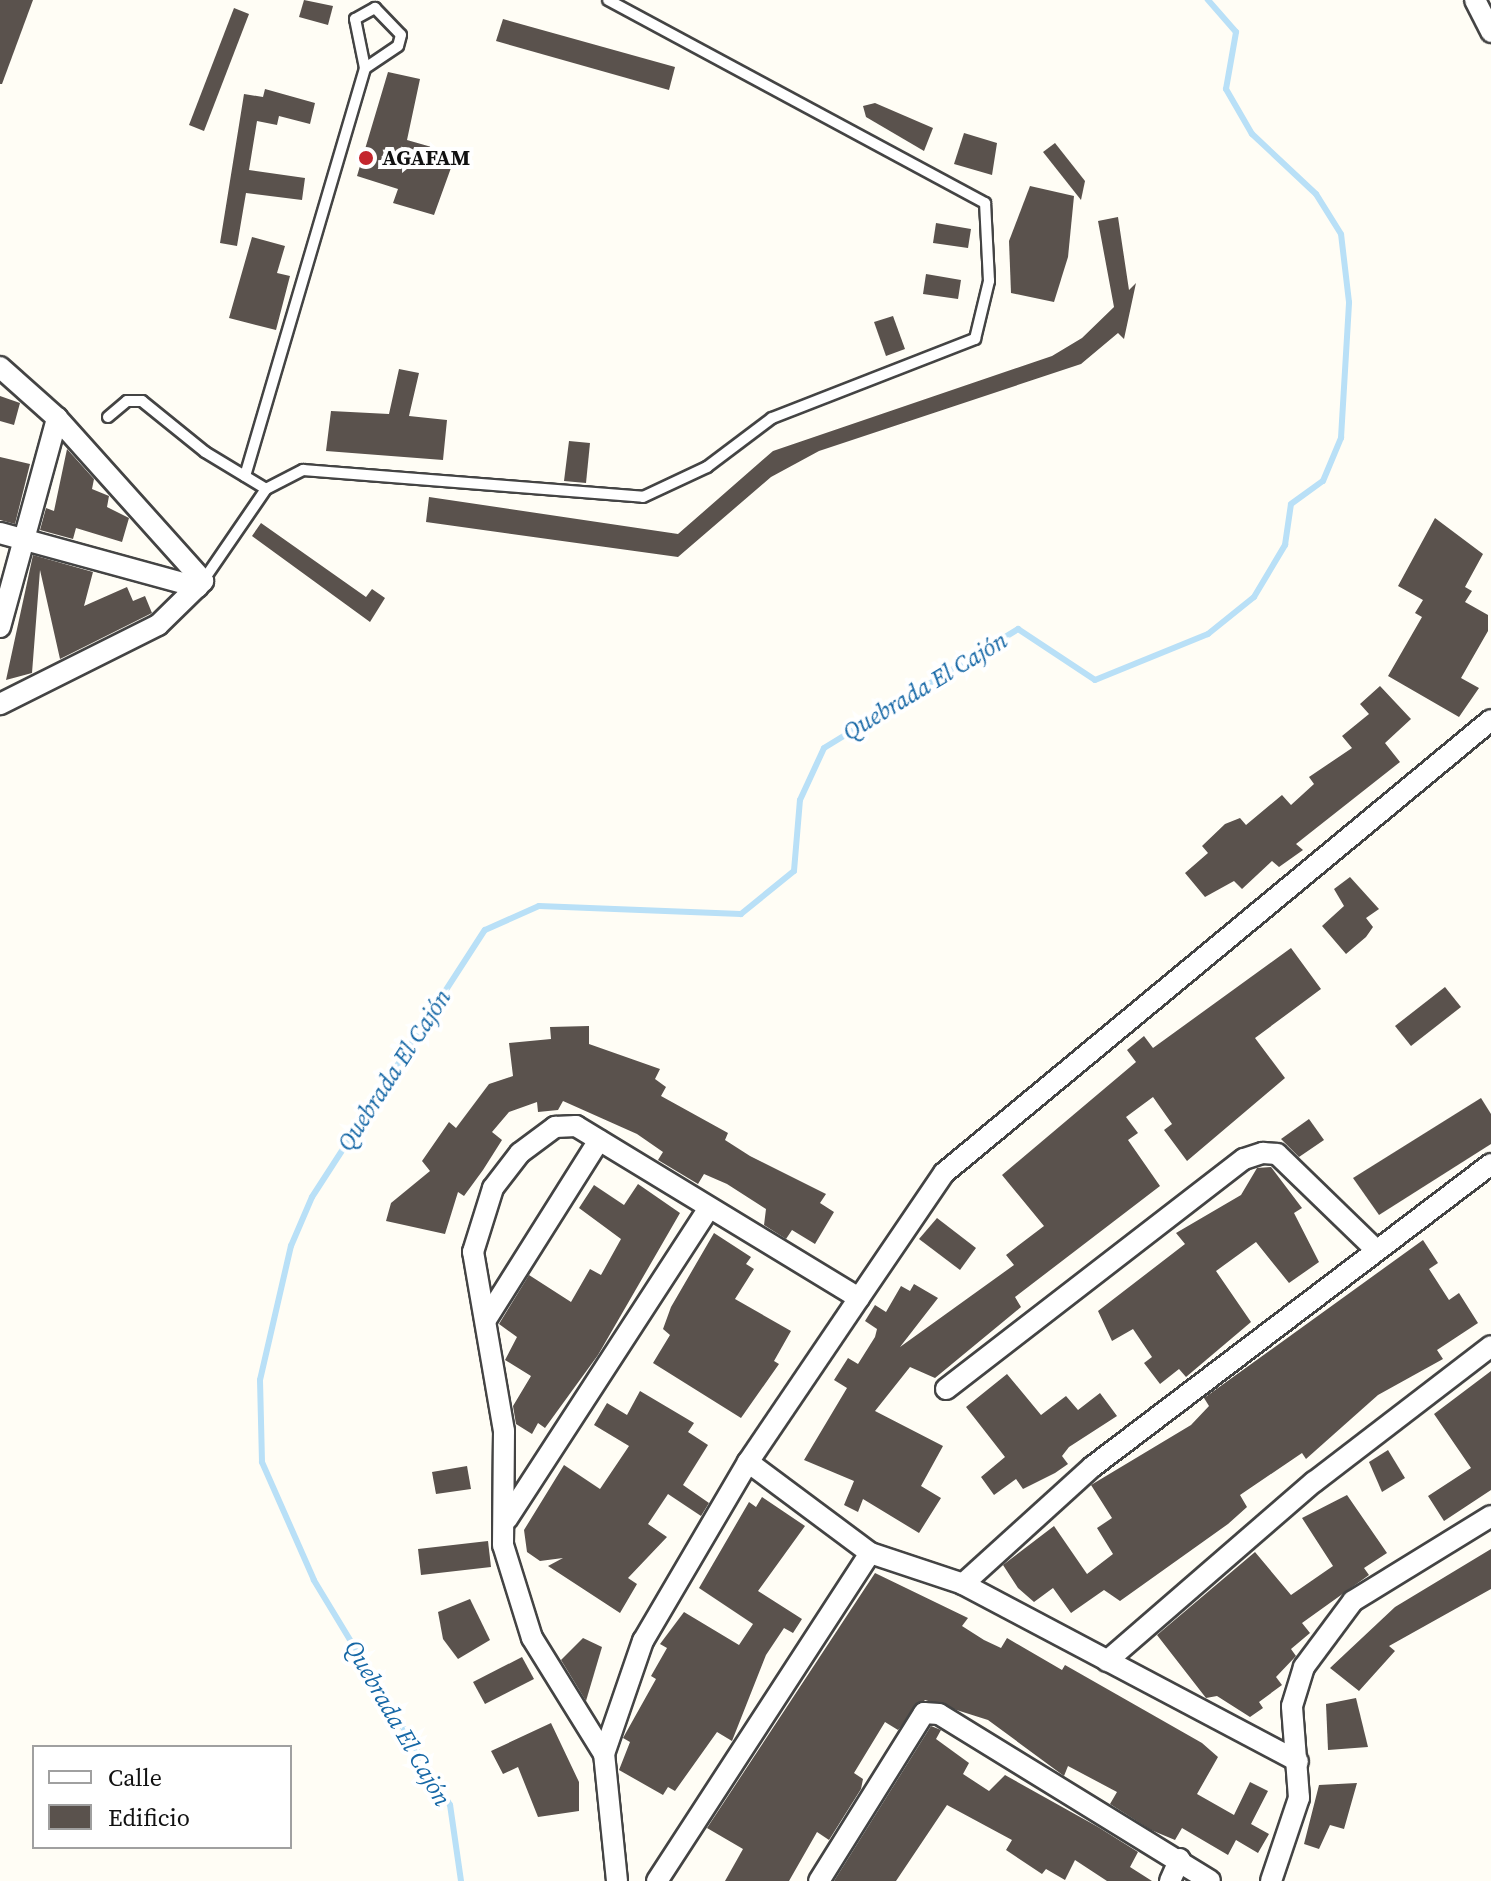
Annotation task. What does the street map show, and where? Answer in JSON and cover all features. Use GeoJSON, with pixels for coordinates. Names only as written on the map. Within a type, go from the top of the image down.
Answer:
{"type":"FeatureCollection","features":[{"type":"Feature","properties":{"kind":"street"},"geometry":{"type":"LineString","coordinates":[[1475,0],[1491,32]]}},
{"type":"Feature","properties":{"kind":"street"},"geometry":{"type":"LineString","coordinates":[[0,367],[57,418],[201,584]]}},
{"type":"Feature","properties":{"kind":"street"},"geometry":{"type":"LineString","coordinates":[[0,627],[10,536],[57,418]]}},
{"type":"Feature","properties":{"kind":"street"},"geometry":{"type":"LineString","coordinates":[[10,536],[201,584]]}},
{"type":"Feature","properties":{"kind":"street"},"geometry":{"type":"LineString","coordinates":[[0,704],[158,625],[201,584]]}},
{"type":"Feature","properties":{"kind":"street"},"geometry":{"type":"LineString","coordinates":[[617,1881],[604,1754],[643,1641],[748,1462],[944,1173],[1491,720]]}},
{"type":"Feature","properties":{"kind":"street"},"geometry":{"type":"LineString","coordinates":[[604,1754],[532,1638],[507,1565],[504,1431],[487,1318],[473,1252],[493,1188],[520,1153],[555,1127],[576,1126],[708,1210],[859,1298]]}},
{"type":"Feature","properties":{"kind":"street"},"geometry":{"type":"LineString","coordinates":[[487,1318],[599,1140]]}},
{"type":"Feature","properties":{"kind":"street"},"geometry":{"type":"LineString","coordinates":[[946,1389],[1244,1159],[1263,1153],[1277,1154],[1374,1248]]}},
{"type":"Feature","properties":{"kind":"street"},"geometry":{"type":"LineString","coordinates":[[963,1584],[1092,1467],[1374,1248],[1491,1164]]}},
{"type":"Feature","properties":{"kind":"street"},"geometry":{"type":"LineString","coordinates":[[507,1519],[708,1210]]}},
{"type":"Feature","properties":{"kind":"street"},"geometry":{"type":"LineString","coordinates":[[1107,1661],[1303,1491],[1491,1346]]}},
{"type":"Feature","properties":{"kind":"street"},"geometry":{"type":"LineString","coordinates":[[748,1462],[870,1553],[963,1584],[1298,1761]]}},
{"type":"Feature","properties":{"kind":"street"},"geometry":{"type":"LineString","coordinates":[[1271,1881],[1299,1798],[1292,1706],[1304,1667],[1329,1628],[1353,1601],[1491,1516]]}},
{"type":"Feature","properties":{"kind":"street"},"geometry":{"type":"LineString","coordinates":[[657,1881],[870,1553]]}},
{"type":"Feature","properties":{"kind":"street"},"geometry":{"type":"LineString","coordinates":[[819,1881],[924,1713],[939,1714],[1180,1859],[1210,1881]]}},
{"type":"Feature","properties":{"kind":"street"},"geometry":{"type":"LineString","coordinates":[[1170,1881],[1180,1859]]}},
{"type":"Feature","properties":{"kind":"lane"},"geometry":{"type":"LineString","coordinates":[[201,584],[266,489],[303,470],[643,497],[707,467],[772,418],[975,339],[989,281],[985,203],[608,0]]}},
{"type":"Feature","properties":{"kind":"lane"},"geometry":{"type":"LineString","coordinates":[[245,476],[365,68],[355,19],[375,8],[401,35],[398,46],[365,68]]}},
{"type":"Feature","properties":{"kind":"lane"},"geometry":{"type":"LineString","coordinates":[[108,417],[127,401],[142,401],[266,489]]}},
{"type":"Feature","properties":{"kind":"building"},"geometry":{"type":"Polygon","coordinates":[[[0,0],[33,0],[2,84],[0,84],[0,0]]]}},
{"type":"Feature","properties":{"kind":"building"},"geometry":{"type":"Polygon","coordinates":[[[304,0],[333,6],[328,25],[299,17],[304,0]]]}},
{"type":"Feature","properties":{"kind":"building"},"geometry":{"type":"Polygon","coordinates":[[[234,8],[249,14],[204,131],[189,125],[234,8]]]}},
{"type":"Feature","properties":{"kind":"building"},"geometry":{"type":"Polygon","coordinates":[[[503,19],[675,67],[669,90],[496,41],[503,19]]]}},
{"type":"Feature","properties":{"kind":"building"},"geometry":{"type":"Polygon","coordinates":[[[388,72],[420,79],[407,140],[456,154],[434,215],[393,203],[398,189],[357,176],[388,72]]]}},
{"type":"Feature","properties":{"kind":"building"},"geometry":{"type":"Polygon","coordinates":[[[265,89],[315,103],[310,124],[279,116],[277,125],[257,121],[249,170],[305,178],[302,200],[246,193],[237,246],[220,243],[244,94],[263,97],[265,89]]]}},
{"type":"Feature","properties":{"kind":"building"},"geometry":{"type":"Polygon","coordinates":[[[875,103],[933,128],[924,151],[866,117],[863,106],[875,103]]]}},
{"type":"Feature","properties":{"kind":"building"},"geometry":{"type":"Polygon","coordinates":[[[964,133],[997,143],[992,175],[954,164],[964,133]]]}},
{"type":"Feature","properties":{"kind":"building"},"geometry":{"type":"Polygon","coordinates":[[[1055,143],[1085,181],[1081,200],[1043,152],[1055,143]]]}},
{"type":"Feature","properties":{"kind":"building"},"geometry":{"type":"Polygon","coordinates":[[[1030,186],[1074,196],[1068,257],[1054,302],[1011,293],[1009,241],[1030,186]]]}},
{"type":"Feature","properties":{"kind":"building"},"geometry":{"type":"Polygon","coordinates":[[[1118,217],[1129,290],[1136,283],[1124,339],[1118,333],[1081,364],[819,451],[771,477],[678,557],[426,522],[429,497],[678,534],[773,451],[1052,356],[1082,338],[1114,307],[1098,221],[1118,217]]]}},
{"type":"Feature","properties":{"kind":"building"},"geometry":{"type":"Polygon","coordinates":[[[936,223],[971,229],[968,248],[933,243],[936,223]]]}},
{"type":"Feature","properties":{"kind":"building"},"geometry":{"type":"Polygon","coordinates":[[[252,237],[285,246],[277,273],[290,276],[276,330],[229,318],[252,237]]]}},
{"type":"Feature","properties":{"kind":"building"},"geometry":{"type":"Polygon","coordinates":[[[926,274],[961,280],[958,299],[923,294],[926,274]]]}},
{"type":"Feature","properties":{"kind":"building"},"geometry":{"type":"Polygon","coordinates":[[[893,316],[905,349],[886,356],[874,322],[893,316]]]}},
{"type":"Feature","properties":{"kind":"building"},"geometry":{"type":"Polygon","coordinates":[[[399,369],[419,373],[409,416],[447,420],[443,460],[326,451],[331,411],[389,414],[399,369]]]}},
{"type":"Feature","properties":{"kind":"building"},"geometry":{"type":"Polygon","coordinates":[[[0,396],[20,403],[14,425],[0,421],[0,396]]]}},
{"type":"Feature","properties":{"kind":"building"},"geometry":{"type":"Polygon","coordinates":[[[569,441],[590,443],[586,483],[564,481],[569,441]]]}},
{"type":"Feature","properties":{"kind":"building"},"geometry":{"type":"Polygon","coordinates":[[[67,449],[94,479],[92,489],[109,496],[107,507],[129,518],[122,542],[76,528],[73,539],[40,530],[46,508],[54,511],[67,449]]]}},
{"type":"Feature","properties":{"kind":"building"},"geometry":{"type":"Polygon","coordinates":[[[0,457],[30,464],[15,524],[0,520],[0,457]]]}},
{"type":"Feature","properties":{"kind":"building"},"geometry":{"type":"Polygon","coordinates":[[[1435,518],[1483,554],[1465,587],[1472,591],[1465,602],[1488,615],[1488,631],[1461,678],[1479,688],[1459,717],[1388,676],[1422,617],[1415,613],[1423,600],[1398,586],[1435,518]]]}},
{"type":"Feature","properties":{"kind":"building"},"geometry":{"type":"Polygon","coordinates":[[[261,523],[366,597],[372,589],[385,598],[370,622],[252,536],[261,523]]]}},
{"type":"Feature","properties":{"kind":"building"},"geometry":{"type":"Polygon","coordinates":[[[33,555],[93,572],[84,606],[127,587],[133,601],[145,596],[152,613],[60,659],[40,570],[32,673],[6,680],[33,555]]]}},
{"type":"Feature","properties":{"kind":"building"},"geometry":{"type":"Polygon","coordinates":[[[1380,686],[1411,719],[1385,743],[1400,762],[1296,844],[1303,850],[1279,867],[1272,861],[1242,889],[1234,881],[1205,897],[1185,873],[1208,853],[1202,846],[1225,824],[1240,818],[1246,825],[1282,795],[1291,805],[1314,784],[1309,777],[1352,748],[1342,736],[1369,714],[1360,704],[1380,686]]]}},
{"type":"Feature","properties":{"kind":"building"},"geometry":{"type":"Polygon","coordinates":[[[1350,877],[1379,909],[1366,918],[1373,927],[1366,937],[1346,954],[1322,926],[1344,906],[1334,889],[1350,877]]]}},
{"type":"Feature","properties":{"kind":"building"},"geometry":{"type":"Polygon","coordinates":[[[1291,948],[1321,989],[1255,1038],[1285,1078],[1187,1161],[1164,1130],[1172,1124],[1153,1097],[1126,1117],[1138,1133],[1128,1140],[1160,1186],[1015,1297],[1021,1307],[935,1378],[910,1367],[875,1411],[943,1446],[921,1486],[941,1498],[919,1533],[863,1499],[858,1512],[844,1505],[854,1481],[804,1460],[847,1388],[834,1380],[848,1358],[858,1364],[875,1337],[877,1329],[865,1321],[875,1305],[886,1312],[901,1286],[910,1291],[914,1284],[938,1298],[900,1347],[1014,1265],[1006,1255],[1044,1226],[1002,1175],[1136,1062],[1127,1050],[1144,1036],[1153,1048],[1291,948]]]}},
{"type":"Feature","properties":{"kind":"building"},"geometry":{"type":"Polygon","coordinates":[[[1445,987],[1461,1007],[1411,1046],[1395,1026],[1445,987]]]}},
{"type":"Feature","properties":{"kind":"building"},"geometry":{"type":"Polygon","coordinates":[[[589,1026],[589,1044],[660,1069],[655,1079],[666,1087],[661,1096],[728,1133],[725,1140],[750,1156],[826,1194],[820,1203],[834,1212],[815,1244],[792,1230],[786,1239],[764,1225],[766,1209],[727,1184],[704,1174],[698,1184],[658,1160],[663,1152],[637,1134],[563,1101],[558,1110],[538,1112],[537,1102],[509,1112],[492,1132],[502,1140],[483,1170],[464,1196],[458,1192],[445,1234],[386,1221],[391,1203],[430,1171],[422,1161],[449,1122],[456,1128],[489,1084],[513,1076],[509,1043],[551,1039],[550,1027],[589,1026]]]}},
{"type":"Feature","properties":{"kind":"building"},"geometry":{"type":"Polygon","coordinates":[[[1481,1098],[1491,1114],[1491,1144],[1379,1215],[1353,1178],[1481,1098]]]}},
{"type":"Feature","properties":{"kind":"building"},"geometry":{"type":"Polygon","coordinates":[[[1309,1119],[1324,1140],[1299,1157],[1281,1139],[1309,1119]]]}},
{"type":"Feature","properties":{"kind":"building"},"geometry":{"type":"Polygon","coordinates":[[[1271,1167],[1302,1208],[1294,1213],[1319,1262],[1289,1283],[1256,1242],[1216,1271],[1251,1322],[1186,1377],[1179,1369],[1160,1384],[1144,1363],[1152,1357],[1133,1329],[1112,1341],[1098,1311],[1185,1244],[1176,1233],[1241,1195],[1257,1168],[1271,1167]]]}},
{"type":"Feature","properties":{"kind":"building"},"geometry":{"type":"Polygon","coordinates":[[[638,1184],[680,1213],[598,1355],[545,1428],[538,1423],[532,1434],[516,1424],[513,1406],[531,1376],[505,1360],[517,1337],[499,1324],[529,1275],[571,1302],[590,1269],[601,1275],[621,1239],[579,1208],[594,1185],[624,1205],[638,1184]]]}},
{"type":"Feature","properties":{"kind":"building"},"geometry":{"type":"Polygon","coordinates":[[[937,1218],[976,1248],[960,1270],[919,1239],[937,1218]]]}},
{"type":"Feature","properties":{"kind":"building"},"geometry":{"type":"Polygon","coordinates":[[[714,1233],[751,1257],[746,1264],[754,1269],[735,1299],[791,1331],[774,1361],[779,1364],[741,1418],[653,1363],[670,1335],[663,1329],[671,1307],[714,1233]]]}},
{"type":"Feature","properties":{"kind":"building"},"geometry":{"type":"Polygon","coordinates":[[[1423,1240],[1438,1263],[1429,1269],[1449,1300],[1459,1293],[1478,1323],[1437,1350],[1443,1359],[1378,1395],[1306,1459],[1302,1453],[1240,1495],[1247,1507],[1228,1524],[1120,1601],[1104,1590],[1071,1613],[1053,1588],[1034,1602],[1018,1588],[1003,1565],[1054,1526],[1087,1574],[1113,1554],[1097,1528],[1112,1518],[1091,1485],[1191,1425],[1209,1406],[1204,1398],[1423,1240]]]}},
{"type":"Feature","properties":{"kind":"building"},"geometry":{"type":"Polygon","coordinates":[[[1491,1371],[1491,1490],[1444,1521],[1428,1496],[1471,1468],[1434,1414],[1491,1371]]]}},
{"type":"Feature","properties":{"kind":"building"},"geometry":{"type":"Polygon","coordinates":[[[1007,1374],[1041,1415],[1066,1396],[1078,1410],[1100,1393],[1117,1416],[1069,1447],[1062,1456],[1068,1464],[1055,1473],[1023,1489],[1016,1479],[994,1495],[981,1477],[1005,1457],[966,1407],[1007,1374]]]}},
{"type":"Feature","properties":{"kind":"building"},"geometry":{"type":"Polygon","coordinates":[[[640,1391],[694,1423],[688,1432],[708,1445],[683,1485],[709,1503],[701,1516],[668,1494],[648,1524],[667,1537],[628,1578],[637,1584],[620,1613],[548,1566],[563,1558],[540,1561],[527,1552],[524,1530],[564,1465],[600,1489],[629,1446],[594,1425],[607,1403],[627,1415],[640,1391]]]}},
{"type":"Feature","properties":{"kind":"building"},"geometry":{"type":"Polygon","coordinates":[[[1388,1450],[1405,1478],[1382,1492],[1369,1462],[1388,1450]]]}},
{"type":"Feature","properties":{"kind":"building"},"geometry":{"type":"Polygon","coordinates":[[[467,1466],[471,1489],[436,1494],[432,1472],[467,1466]]]}},
{"type":"Feature","properties":{"kind":"building"},"geometry":{"type":"Polygon","coordinates":[[[1347,1495],[1387,1553],[1364,1568],[1369,1575],[1302,1623],[1310,1633],[1291,1649],[1296,1656],[1276,1677],[1282,1685],[1259,1702],[1263,1708],[1250,1717],[1217,1696],[1206,1698],[1157,1635],[1255,1552],[1291,1595],[1333,1566],[1302,1518],[1347,1495]]]}},
{"type":"Feature","properties":{"kind":"building"},"geometry":{"type":"Polygon","coordinates":[[[762,1497],[805,1526],[758,1591],[802,1619],[793,1633],[784,1628],[766,1655],[732,1741],[717,1732],[675,1791],[668,1787],[663,1795],[619,1770],[630,1742],[623,1738],[656,1679],[651,1676],[667,1648],[660,1644],[684,1612],[739,1645],[753,1624],[699,1588],[749,1502],[756,1507],[762,1497]]]}},
{"type":"Feature","properties":{"kind":"building"},"geometry":{"type":"Polygon","coordinates":[[[488,1541],[491,1567],[421,1575],[418,1549],[488,1541]]]}},
{"type":"Feature","properties":{"kind":"building"},"geometry":{"type":"Polygon","coordinates":[[[1491,1549],[1491,1589],[1389,1646],[1395,1651],[1359,1691],[1330,1668],[1395,1607],[1491,1549]]]}},
{"type":"Feature","properties":{"kind":"building"},"geometry":{"type":"Polygon","coordinates":[[[875,1573],[968,1618],[962,1626],[984,1640],[1001,1648],[1007,1638],[1062,1670],[1065,1665],[1202,1743],[1218,1757],[1197,1794],[1234,1815],[1250,1782],[1268,1791],[1251,1824],[1269,1834],[1258,1853],[1236,1840],[1228,1855],[1182,1828],[1175,1840],[1151,1830],[1110,1804],[1117,1792],[1068,1766],[1064,1776],[988,1720],[925,1700],[898,1730],[885,1722],[854,1773],[863,1779],[861,1789],[829,1840],[817,1832],[789,1881],[725,1881],[743,1849],[707,1828],[875,1573]]]}},
{"type":"Feature","properties":{"kind":"building"},"geometry":{"type":"Polygon","coordinates":[[[470,1599],[490,1640],[458,1659],[443,1639],[438,1612],[470,1599]]]}},
{"type":"Feature","properties":{"kind":"building"},"geometry":{"type":"Polygon","coordinates":[[[583,1638],[602,1647],[586,1701],[561,1660],[583,1638]]]}},
{"type":"Feature","properties":{"kind":"building"},"geometry":{"type":"Polygon","coordinates":[[[522,1657],[534,1679],[485,1704],[473,1682],[522,1657]]]}},
{"type":"Feature","properties":{"kind":"building"},"geometry":{"type":"Polygon","coordinates":[[[1356,1698],[1368,1747],[1328,1750],[1326,1704],[1356,1698]]]}},
{"type":"Feature","properties":{"kind":"building"},"geometry":{"type":"Polygon","coordinates":[[[551,1723],[579,1782],[579,1811],[538,1817],[518,1767],[503,1774],[491,1751],[551,1723]]]}},
{"type":"Feature","properties":{"kind":"building"},"geometry":{"type":"Polygon","coordinates":[[[931,1726],[941,1730],[936,1739],[969,1763],[963,1774],[989,1791],[1005,1775],[1098,1827],[1138,1852],[1130,1867],[1152,1881],[1107,1881],[1075,1860],[1065,1880],[1046,1869],[1042,1874],[1006,1850],[1012,1840],[947,1805],[896,1881],[834,1881],[931,1726]]]}},
{"type":"Feature","properties":{"kind":"building"},"geometry":{"type":"Polygon","coordinates":[[[1357,1783],[1344,1829],[1330,1825],[1319,1849],[1304,1844],[1319,1785],[1357,1783]]]}},
{"type":"Feature","properties":{"kind":"waterway","name":"Quebrada El Cajón"},"geometry":{"type":"LineString","coordinates":[[461,1881],[450,1805],[314,1580],[262,1462],[260,1380],[291,1246],[312,1197],[485,930],[539,906],[741,914],[794,871],[800,800],[824,748],[1018,629],[1095,680],[1208,634],[1254,597],[1285,545],[1291,504],[1323,481],[1341,438],[1349,302],[1341,234],[1316,194],[1252,134],[1226,89],[1236,32],[1208,0]]}},
{"type":"Feature","properties":{"kind":"place","name":"AGAFAM"},"geometry":{"type":"Point","coordinates":[366,158]}}]}
